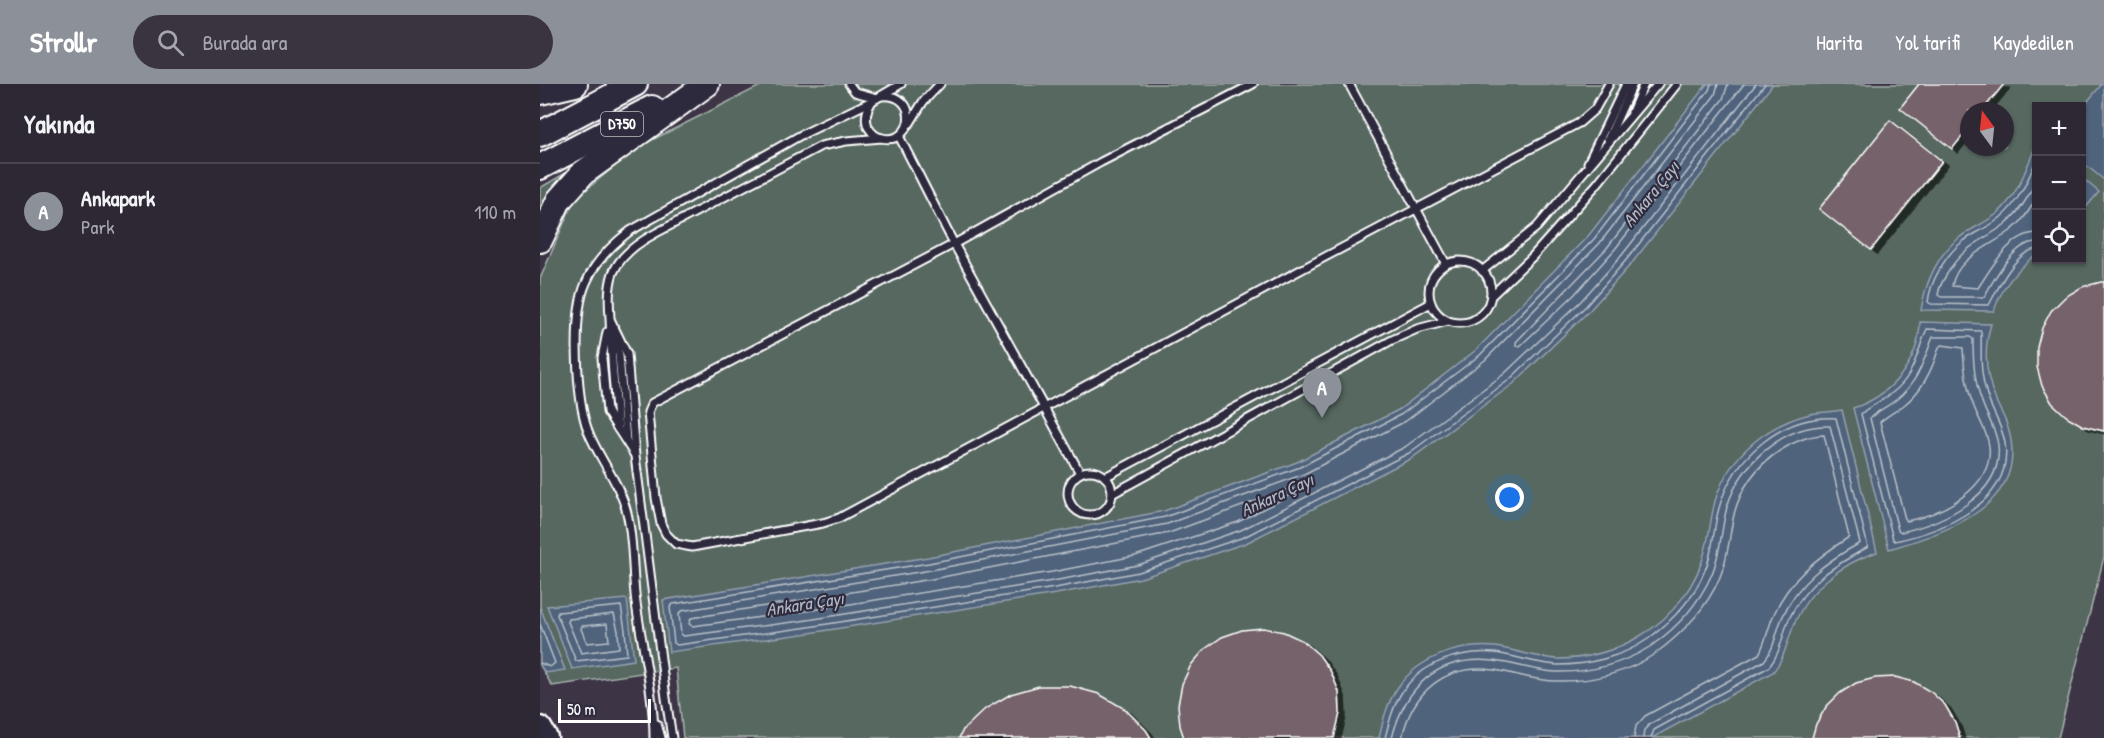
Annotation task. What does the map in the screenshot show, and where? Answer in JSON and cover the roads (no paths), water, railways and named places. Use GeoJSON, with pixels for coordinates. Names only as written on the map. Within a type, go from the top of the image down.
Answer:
{"type":"FeatureCollection","features":[{"type":"Feature","properties":{"kind":"highway"},"geometry":{"type":"LineString","coordinates":[[540,92],[575,84]]}},
{"type":"Feature","properties":{"kind":"highway","name":"D750"},"geometry":{"type":"LineString","coordinates":[[540,134],[635,84]]}},
{"type":"Feature","properties":{"kind":"highway","name":"D750"},"geometry":{"type":"LineString","coordinates":[[544,165],[696,84]]}},
{"type":"Feature","properties":{"kind":"highway"},"geometry":{"type":"LineString","coordinates":[[540,240],[559,200],[583,172],[706,84]]}},
{"type":"Feature","properties":{"kind":"main road"},"geometry":{"type":"LineString","coordinates":[[540,728],[546,738]]}},
{"type":"Feature","properties":{"kind":"lane"},"geometry":{"type":"LineString","coordinates":[[849,84],[855,92],[877,98],[896,97],[902,101],[909,113],[907,127]]}},
{"type":"Feature","properties":{"kind":"lane"},"geometry":{"type":"LineString","coordinates":[[661,738],[654,713],[636,602],[627,514],[622,496],[588,431],[582,404],[578,330],[580,305],[586,283],[598,262],[630,231],[801,135],[901,84]]}},
{"type":"Feature","properties":{"kind":"lane"},"geometry":{"type":"LineString","coordinates":[[635,456],[618,429],[611,357],[608,293],[614,272],[622,259],[639,242],[821,146],[846,141],[889,139],[898,136],[907,127],[923,102],[940,84]]}},
{"type":"Feature","properties":{"kind":"lane"},"geometry":{"type":"LineString","coordinates":[[1253,84],[1101,162],[954,244],[652,403],[648,412],[656,498],[661,524],[666,534],[676,544],[692,547],[823,524],[839,518],[1579,123],[1595,109],[1609,84]]}},
{"type":"Feature","properties":{"kind":"lane"},"geometry":{"type":"LineString","coordinates":[[1349,84],[1446,264]]}},
{"type":"Feature","properties":{"kind":"lane"},"geometry":{"type":"LineString","coordinates":[[1582,174],[1626,84]]}},
{"type":"Feature","properties":{"kind":"lane"},"geometry":{"type":"LineString","coordinates":[[1604,148],[1633,84]]}},
{"type":"Feature","properties":{"kind":"lane"},"geometry":{"type":"LineString","coordinates":[[1629,118],[1644,84]]}},
{"type":"Feature","properties":{"kind":"lane"},"geometry":{"type":"LineString","coordinates":[[1646,99],[1652,84]]}},
{"type":"Feature","properties":{"kind":"lane"},"geometry":{"type":"LineString","coordinates":[[1482,271],[1537,227],[1658,84]]}},
{"type":"Feature","properties":{"kind":"lane"},"geometry":{"type":"LineString","coordinates":[[1491,296],[1490,283],[1482,271],[1468,262],[1458,261],[1446,264],[1433,277],[1429,287],[1431,303],[1439,315],[1448,321],[1468,322],[1477,318],[1484,312],[1491,296],[1533,256],[1597,184],[1677,84]]}},
{"type":"Feature","properties":{"kind":"lane"},"geometry":{"type":"LineString","coordinates":[[877,98],[867,111],[867,125],[882,138]]}},
{"type":"Feature","properties":{"kind":"lane"},"geometry":{"type":"LineString","coordinates":[[898,136],[954,244],[1080,473]]}},
{"type":"Feature","properties":{"kind":"lane"},"geometry":{"type":"LineString","coordinates":[[1105,477],[1431,303]]}},
{"type":"Feature","properties":{"kind":"lane"},"geometry":{"type":"LineString","coordinates":[[610,318],[619,355],[626,442]]}},
{"type":"Feature","properties":{"kind":"lane"},"geometry":{"type":"LineString","coordinates":[[610,318],[627,354],[635,456],[672,738]]}},
{"type":"Feature","properties":{"kind":"lane"},"geometry":{"type":"LineString","coordinates":[[1112,494],[1392,340],[1417,329],[1448,321]]}},
{"type":"Feature","properties":{"kind":"lane"},"geometry":{"type":"LineString","coordinates":[[1094,471],[1105,477],[1110,484],[1112,494],[1108,504],[1097,513],[1083,513],[1077,510],[1069,498],[1070,484],[1080,473],[1094,471]]}},
{"type":"Feature","properties":{"kind":"lane"},"geometry":{"type":"LineString","coordinates":[[654,713],[654,738]]}},
{"type":"Feature","properties":{"kind":"water","name":"Ankara Çayı"},"geometry":{"type":"Polygon","coordinates":[[[1707,84],[1773,84],[1632,263],[1590,310],[1513,384],[1412,458],[1246,543],[1141,578],[1056,594],[803,634],[669,652],[663,600],[928,557],[1164,511],[1297,462],[1400,409],[1476,350],[1589,235],[1707,84]]]}},
{"type":"Feature","properties":{"kind":"water"},"geometry":{"type":"Polygon","coordinates":[[[2104,84],[2104,180],[2086,165],[2086,103],[2104,84]]]}},
{"type":"Feature","properties":{"kind":"water"},"geometry":{"type":"Polygon","coordinates":[[[2032,155],[2032,258],[2011,279],[1994,311],[1921,310],[1929,280],[1944,253],[1968,231],[1998,213],[2011,198],[2032,155]]]}},
{"type":"Feature","properties":{"kind":"water"},"geometry":{"type":"Polygon","coordinates":[[[2086,181],[2099,192],[2086,207],[2086,181]]]}},
{"type":"Feature","properties":{"kind":"water"},"geometry":{"type":"Polygon","coordinates":[[[1920,322],[1991,324],[1986,353],[1988,373],[1997,404],[2006,422],[2012,450],[2009,474],[1998,493],[1981,509],[1960,523],[1889,549],[1853,408],[1879,395],[1900,376],[1914,351],[1920,322]]]}},
{"type":"Feature","properties":{"kind":"water"},"geometry":{"type":"Polygon","coordinates":[[[1842,410],[1877,552],[1851,563],[1817,589],[1800,612],[1783,655],[1773,672],[1652,738],[1379,738],[1388,705],[1394,693],[1407,677],[1428,660],[1454,650],[1481,647],[1503,648],[1557,659],[1579,658],[1621,646],[1652,629],[1682,599],[1697,574],[1706,547],[1716,498],[1722,482],[1740,455],[1765,434],[1794,419],[1810,414],[1842,410]]]}},
{"type":"Feature","properties":{"kind":"water"},"geometry":{"type":"Polygon","coordinates":[[[627,599],[634,660],[572,669],[547,606],[627,599]]]}},
{"type":"Feature","properties":{"kind":"water"},"geometry":{"type":"Polygon","coordinates":[[[540,607],[565,670],[545,673],[540,665],[540,607]]]}},
{"type":"Feature","properties":{"kind":"place","name":"Ankapark"},"geometry":{"type":"Point","coordinates":[1322,418]}}]}
